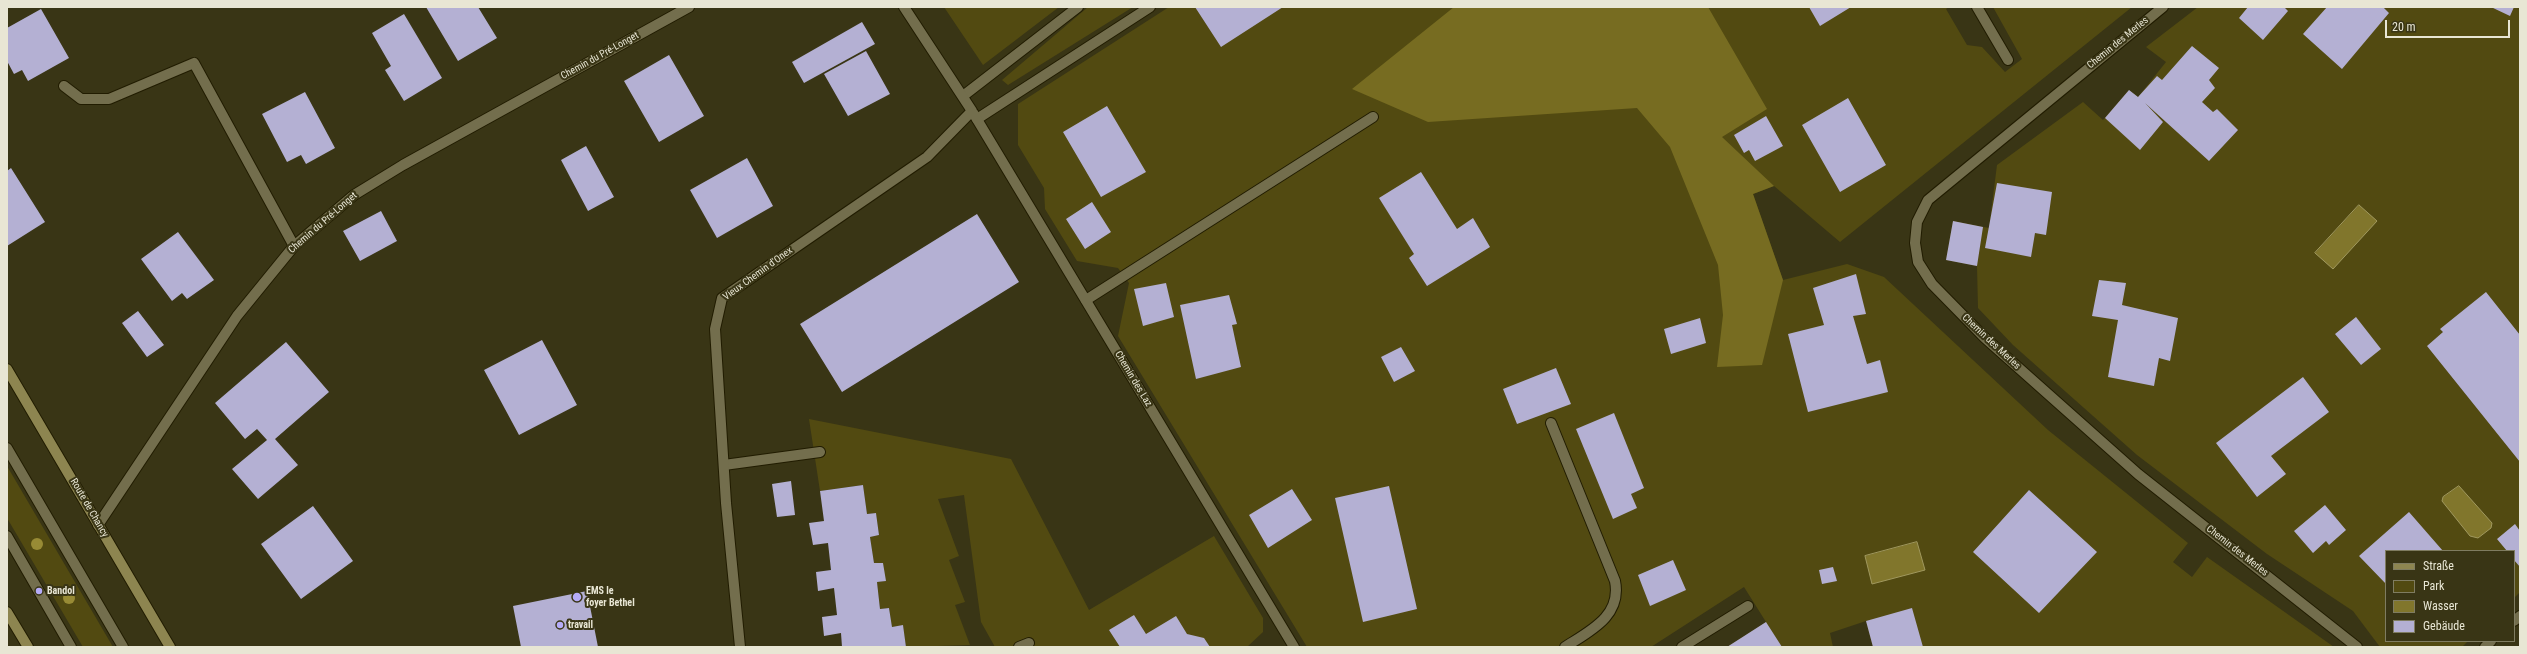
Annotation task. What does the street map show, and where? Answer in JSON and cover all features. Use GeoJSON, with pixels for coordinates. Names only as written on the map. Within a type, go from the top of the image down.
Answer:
{"type":"FeatureCollection","features":[{"type":"Feature","properties":{"kind":"main road","name":"Route de Chancy"},"geometry":{"type":"LineString","coordinates":[[7,369],[170,647]]}},
{"type":"Feature","properties":{"kind":"main road"},"geometry":{"type":"LineString","coordinates":[[7,612],[28,647]]}},
{"type":"Feature","properties":{"kind":"street","name":"Chemin du Pré-Longet"},"geometry":{"type":"LineString","coordinates":[[98,525],[237,316],[294,246],[354,195],[403,165],[689,7]]}},
{"type":"Feature","properties":{"kind":"street"},"geometry":{"type":"LineString","coordinates":[[904,7],[975,115]]}},
{"type":"Feature","properties":{"kind":"street"},"geometry":{"type":"LineString","coordinates":[[963,96],[1078,7]]}},
{"type":"Feature","properties":{"kind":"street","name":"Vieux Chemin d'Onex"},"geometry":{"type":"LineString","coordinates":[[740,647],[724,464],[715,330],[722,298],[927,157],[975,115],[1150,7]]}},
{"type":"Feature","properties":{"kind":"street"},"geometry":{"type":"LineString","coordinates":[[1978,7],[2008,60]]}},
{"type":"Feature","properties":{"kind":"street","name":"Chemin des Merles"},"geometry":{"type":"LineString","coordinates":[[2163,7],[1928,200],[1917,222],[1915,243],[1918,262],[1932,284],[1985,338],[2138,474],[2357,647]]}},
{"type":"Feature","properties":{"kind":"street"},"geometry":{"type":"LineString","coordinates":[[64,86],[81,99],[109,99],[194,63],[294,246]]}},
{"type":"Feature","properties":{"kind":"street","name":"Chemin des Laz"},"geometry":{"type":"LineString","coordinates":[[975,115],[1294,647]]}},
{"type":"Feature","properties":{"kind":"street"},"geometry":{"type":"LineString","coordinates":[[1086,300],[1373,117]]}},
{"type":"Feature","properties":{"kind":"street"},"geometry":{"type":"LineString","coordinates":[[1551,423],[1615,581],[1617,592],[1609,616],[1565,647]]}},
{"type":"Feature","properties":{"kind":"street"},"geometry":{"type":"LineString","coordinates":[[7,448],[123,647]]}},
{"type":"Feature","properties":{"kind":"street"},"geometry":{"type":"LineString","coordinates":[[724,464],[820,452]]}},
{"type":"Feature","properties":{"kind":"street"},"geometry":{"type":"LineString","coordinates":[[7,536],[71,647]]}},
{"type":"Feature","properties":{"kind":"street"},"geometry":{"type":"LineString","coordinates":[[1682,647],[1748,606]]}},
{"type":"Feature","properties":{"kind":"street"},"geometry":{"type":"LineString","coordinates":[[1019,647],[1029,643]]}},
{"type":"Feature","properties":{"kind":"green space"},"geometry":{"type":"Polygon","coordinates":[[[944,7],[1059,7],[983,65],[944,7]]]}},
{"type":"Feature","properties":{"kind":"green space"},"geometry":{"type":"Polygon","coordinates":[[[1088,7],[1133,7],[1008,85],[1002,80],[1088,7]]]}},
{"type":"Feature","properties":{"kind":"green space"},"geometry":{"type":"Polygon","coordinates":[[[1169,7],[1949,7],[1946,9],[1967,45],[1982,47],[2005,72],[2022,59],[1993,7],[2132,7],[1840,242],[1774,186],[1753,194],[1783,280],[1847,264],[1884,277],[2048,430],[2188,543],[2173,562],[2192,577],[2207,557],[2334,647],[1873,647],[1866,621],[1830,633],[1833,647],[1727,647],[1766,622],[1744,587],[1651,647],[1307,647],[1118,336],[1129,283],[1118,268],[1077,261],[1045,209],[1044,188],[1018,145],[1018,104],[1169,7]]]}},
{"type":"Feature","properties":{"kind":"green space"},"geometry":{"type":"Polygon","coordinates":[[[2198,7],[2520,7],[2520,592],[2515,597],[2515,550],[2385,550],[2385,642],[2467,642],[2462,647],[2380,647],[2353,611],[2267,554],[2137,455],[2013,345],[1978,308],[1977,266],[1946,260],[1953,221],[1989,228],[1997,165],[2083,102],[2103,120],[2129,90],[2138,97],[2166,62],[2146,47],[2198,7]]]}},
{"type":"Feature","properties":{"kind":"green space"},"geometry":{"type":"Polygon","coordinates":[[[809,419],[1011,459],[1089,610],[1214,536],[1263,618],[1263,632],[1247,647],[995,647],[981,622],[964,495],[938,499],[959,556],[949,560],[965,602],[955,605],[970,645],[906,647],[903,626],[892,627],[889,608],[880,609],[877,582],[885,581],[883,563],[874,563],[870,537],[879,535],[876,513],[867,514],[863,485],[820,491],[809,419]]]}},
{"type":"Feature","properties":{"kind":"green space"},"geometry":{"type":"Polygon","coordinates":[[[7,466],[113,647],[83,647],[7,518],[7,466]]]}},
{"type":"Feature","properties":{"kind":"shaded area"},"geometry":{"type":"Polygon","coordinates":[[[1454,7],[1708,7],[1767,109],[1722,137],[1774,186],[1753,194],[1783,280],[1762,365],[1717,367],[1723,315],[1718,265],[1670,147],[1637,108],[1428,122],[1352,89],[1454,7]]]}},
{"type":"Feature","properties":{"kind":"water"},"geometry":{"type":"Polygon","coordinates":[[[2359,205],[2377,221],[2333,269],[2315,253],[2359,205]]]}},
{"type":"Feature","properties":{"kind":"water"},"geometry":{"type":"Polygon","coordinates":[[[2459,486],[2492,523],[2491,528],[2478,538],[2470,536],[2442,501],[2443,497],[2459,486]]]}},
{"type":"Feature","properties":{"kind":"water"},"geometry":{"type":"Polygon","coordinates":[[[1917,542],[1925,570],[1872,584],[1865,556],[1917,542]]]}},
{"type":"Feature","properties":{"kind":"building"},"geometry":{"type":"Polygon","coordinates":[[[426,7],[478,7],[497,38],[458,61],[426,7]]]}},
{"type":"Feature","properties":{"kind":"building"},"geometry":{"type":"Polygon","coordinates":[[[1195,7],[1283,7],[1221,47],[1195,7]]]}},
{"type":"Feature","properties":{"kind":"building"},"geometry":{"type":"Polygon","coordinates":[[[1809,7],[1851,7],[1820,26],[1809,7]]]}},
{"type":"Feature","properties":{"kind":"building"},"geometry":{"type":"Polygon","coordinates":[[[2248,7],[2284,7],[2288,11],[2263,40],[2239,18],[2248,7]]]}},
{"type":"Feature","properties":{"kind":"building"},"geometry":{"type":"Polygon","coordinates":[[[2327,7],[2383,7],[2389,13],[2342,69],[2303,34],[2327,7]]]}},
{"type":"Feature","properties":{"kind":"building"},"geometry":{"type":"Polygon","coordinates":[[[2491,7],[2514,7],[2510,16],[2491,7]]]}},
{"type":"Feature","properties":{"kind":"building"},"geometry":{"type":"Polygon","coordinates":[[[41,9],[69,58],[28,81],[22,70],[14,74],[7,61],[7,28],[41,9]]]}},
{"type":"Feature","properties":{"kind":"building"},"geometry":{"type":"Polygon","coordinates":[[[404,14],[442,78],[404,101],[385,70],[391,66],[372,33],[404,14]]]}},
{"type":"Feature","properties":{"kind":"building"},"geometry":{"type":"Polygon","coordinates":[[[862,22],[875,44],[804,83],[792,62],[862,22]]]}},
{"type":"Feature","properties":{"kind":"building"},"geometry":{"type":"Polygon","coordinates":[[[2192,46],[2219,68],[2209,80],[2215,88],[2202,102],[2213,112],[2217,109],[2238,130],[2209,161],[2145,103],[2163,122],[2140,150],[2105,118],[2129,90],[2138,97],[2157,76],[2162,80],[2192,46]]]}},
{"type":"Feature","properties":{"kind":"building"},"geometry":{"type":"Polygon","coordinates":[[[866,51],[890,94],[848,116],[824,74],[866,51]]]}},
{"type":"Feature","properties":{"kind":"building"},"geometry":{"type":"Polygon","coordinates":[[[669,55],[704,116],[659,142],[624,81],[669,55]]]}},
{"type":"Feature","properties":{"kind":"building"},"geometry":{"type":"Polygon","coordinates":[[[305,92],[335,148],[306,164],[301,155],[287,162],[262,114],[305,92]]]}},
{"type":"Feature","properties":{"kind":"building"},"geometry":{"type":"Polygon","coordinates":[[[1848,98],[1886,165],[1840,192],[1802,125],[1848,98]]]}},
{"type":"Feature","properties":{"kind":"building"},"geometry":{"type":"Polygon","coordinates":[[[1107,106],[1146,172],[1101,197],[1063,132],[1107,106]]]}},
{"type":"Feature","properties":{"kind":"building"},"geometry":{"type":"Polygon","coordinates":[[[1766,116],[1783,146],[1755,161],[1749,150],[1744,153],[1734,135],[1766,116]]]}},
{"type":"Feature","properties":{"kind":"building"},"geometry":{"type":"Polygon","coordinates":[[[586,146],[614,197],[588,211],[561,160],[586,146]]]}},
{"type":"Feature","properties":{"kind":"building"},"geometry":{"type":"Polygon","coordinates":[[[747,158],[773,206],[717,238],[690,190],[747,158]]]}},
{"type":"Feature","properties":{"kind":"building"},"geometry":{"type":"Polygon","coordinates":[[[11,168],[45,222],[7,246],[7,171],[11,168]]]}},
{"type":"Feature","properties":{"kind":"building"},"geometry":{"type":"Polygon","coordinates":[[[1421,172],[1457,229],[1473,218],[1490,247],[1427,286],[1409,258],[1414,254],[1379,198],[1421,172]]]}},
{"type":"Feature","properties":{"kind":"building"},"geometry":{"type":"Polygon","coordinates":[[[1997,183],[2052,192],[2046,235],[2035,233],[2031,257],[1985,248],[1997,183]]]}},
{"type":"Feature","properties":{"kind":"building"},"geometry":{"type":"Polygon","coordinates":[[[1092,202],[1111,232],[1085,249],[1066,219],[1092,202]]]}},
{"type":"Feature","properties":{"kind":"building"},"geometry":{"type":"Polygon","coordinates":[[[381,211],[397,241],[360,261],[343,231],[381,211]]]}},
{"type":"Feature","properties":{"kind":"building"},"geometry":{"type":"Polygon","coordinates":[[[977,214],[1019,282],[842,392],[800,324],[977,214]]]}},
{"type":"Feature","properties":{"kind":"building"},"geometry":{"type":"Polygon","coordinates":[[[1953,221],[1983,227],[1977,266],[1946,260],[1953,221]]]}},
{"type":"Feature","properties":{"kind":"building"},"geometry":{"type":"Polygon","coordinates":[[[178,232],[214,280],[187,299],[182,293],[172,301],[141,259],[178,232]]]}},
{"type":"Feature","properties":{"kind":"building"},"geometry":{"type":"Polygon","coordinates":[[[1856,274],[1866,314],[1853,316],[1867,364],[1880,360],[1888,392],[1808,412],[1788,334],[1824,325],[1813,288],[1856,274]]]}},
{"type":"Feature","properties":{"kind":"building"},"geometry":{"type":"Polygon","coordinates":[[[2099,280],[2126,283],[2122,305],[2178,318],[2170,361],[2159,358],[2154,386],[2108,377],[2118,320],[2092,316],[2099,280]]]}},
{"type":"Feature","properties":{"kind":"building"},"geometry":{"type":"Polygon","coordinates":[[[1166,283],[1174,317],[1143,326],[1134,289],[1166,283]]]}},
{"type":"Feature","properties":{"kind":"building"},"geometry":{"type":"Polygon","coordinates":[[[2486,292],[2520,335],[2520,462],[2427,346],[2443,332],[2440,329],[2486,292]]]}},
{"type":"Feature","properties":{"kind":"building"},"geometry":{"type":"Polygon","coordinates":[[[1229,295],[1237,324],[1232,325],[1241,367],[1196,379],[1180,305],[1229,295]]]}},
{"type":"Feature","properties":{"kind":"building"},"geometry":{"type":"Polygon","coordinates":[[[138,311],[164,345],[147,357],[122,323],[138,311]]]}},
{"type":"Feature","properties":{"kind":"building"},"geometry":{"type":"Polygon","coordinates":[[[2356,317],[2381,349],[2361,365],[2335,334],[2356,317]]]}},
{"type":"Feature","properties":{"kind":"building"},"geometry":{"type":"Polygon","coordinates":[[[1700,318],[1706,343],[1671,354],[1664,329],[1700,318]]]}},
{"type":"Feature","properties":{"kind":"building"},"geometry":{"type":"Polygon","coordinates":[[[542,340],[577,405],[519,435],[484,370],[542,340]]]}},
{"type":"Feature","properties":{"kind":"building"},"geometry":{"type":"Polygon","coordinates":[[[286,342],[329,392],[275,439],[298,465],[258,499],[232,469],[267,440],[257,429],[245,439],[215,403],[286,342]]]}},
{"type":"Feature","properties":{"kind":"building"},"geometry":{"type":"Polygon","coordinates":[[[1401,347],[1415,371],[1394,382],[1381,357],[1401,347]]]}},
{"type":"Feature","properties":{"kind":"building"},"geometry":{"type":"Polygon","coordinates":[[[1556,368],[1571,404],[1517,424],[1503,389],[1556,368]]]}},
{"type":"Feature","properties":{"kind":"building"},"geometry":{"type":"Polygon","coordinates":[[[2303,377],[2329,412],[2271,456],[2286,474],[2257,497],[2216,443],[2303,377]]]}},
{"type":"Feature","properties":{"kind":"building"},"geometry":{"type":"Polygon","coordinates":[[[1614,413],[1644,488],[1631,494],[1637,508],[1613,519],[1576,429],[1614,413]]]}},
{"type":"Feature","properties":{"kind":"building"},"geometry":{"type":"Polygon","coordinates":[[[791,481],[795,515],[777,517],[772,484],[791,481]]]}},
{"type":"Feature","properties":{"kind":"building"},"geometry":{"type":"Polygon","coordinates":[[[863,485],[867,514],[876,513],[879,535],[870,537],[874,563],[883,563],[886,581],[877,582],[880,609],[889,608],[892,627],[903,625],[906,647],[842,647],[841,633],[824,636],[822,617],[837,615],[834,588],[818,591],[816,572],[831,570],[828,543],[813,545],[809,523],[824,521],[820,491],[863,485]]]}},
{"type":"Feature","properties":{"kind":"building"},"geometry":{"type":"Polygon","coordinates":[[[1389,486],[1417,609],[1363,622],[1335,498],[1389,486]]]}},
{"type":"Feature","properties":{"kind":"building"},"geometry":{"type":"Polygon","coordinates":[[[1292,489],[1312,520],[1268,548],[1249,515],[1292,489]]]}},
{"type":"Feature","properties":{"kind":"building"},"geometry":{"type":"Polygon","coordinates":[[[2029,490],[2097,552],[2039,613],[1973,552],[2029,490]]]}},
{"type":"Feature","properties":{"kind":"building"},"geometry":{"type":"Polygon","coordinates":[[[2325,505],[2346,530],[2329,545],[2326,541],[2313,553],[2294,531],[2325,505]]]}},
{"type":"Feature","properties":{"kind":"building"},"geometry":{"type":"Polygon","coordinates":[[[313,506],[353,561],[301,599],[261,544],[313,506]]]}},
{"type":"Feature","properties":{"kind":"building"},"geometry":{"type":"Polygon","coordinates":[[[2409,512],[2442,550],[2385,550],[2385,583],[2359,556],[2409,512]]]}},
{"type":"Feature","properties":{"kind":"building"},"geometry":{"type":"Polygon","coordinates":[[[2515,524],[2520,531],[2520,567],[2515,561],[2515,550],[2506,550],[2497,539],[2515,524]]]}},
{"type":"Feature","properties":{"kind":"building"},"geometry":{"type":"Polygon","coordinates":[[[1673,560],[1686,590],[1650,606],[1638,575],[1673,560]]]}},
{"type":"Feature","properties":{"kind":"building"},"geometry":{"type":"Polygon","coordinates":[[[1833,567],[1837,581],[1822,584],[1819,570],[1833,567]]]}},
{"type":"Feature","properties":{"kind":"building","name":"travail"},"geometry":{"type":"Polygon","coordinates":[[[587,591],[598,647],[521,647],[513,606],[587,591]]]}},
{"type":"Feature","properties":{"kind":"building"},"geometry":{"type":"Polygon","coordinates":[[[1912,608],[1923,647],[1873,647],[1866,621],[1912,608]]]}},
{"type":"Feature","properties":{"kind":"building"},"geometry":{"type":"Polygon","coordinates":[[[1134,615],[1146,634],[1176,616],[1187,634],[1204,638],[1210,647],[1120,647],[1109,630],[1134,615]]]}},
{"type":"Feature","properties":{"kind":"building"},"geometry":{"type":"Polygon","coordinates":[[[1766,622],[1782,647],[1727,647],[1766,622]]]}},
{"type":"Feature","properties":{"kind":"place","name":"Bandol"},"geometry":{"type":"Point","coordinates":[39,591]}},
{"type":"Feature","properties":{"kind":"place","name":"EMS le foyer Bethel"},"geometry":{"type":"Point","coordinates":[577,597]}},
{"type":"Feature","properties":{"kind":"place","name":"travail"},"geometry":{"type":"Point","coordinates":[560,625]}}]}
